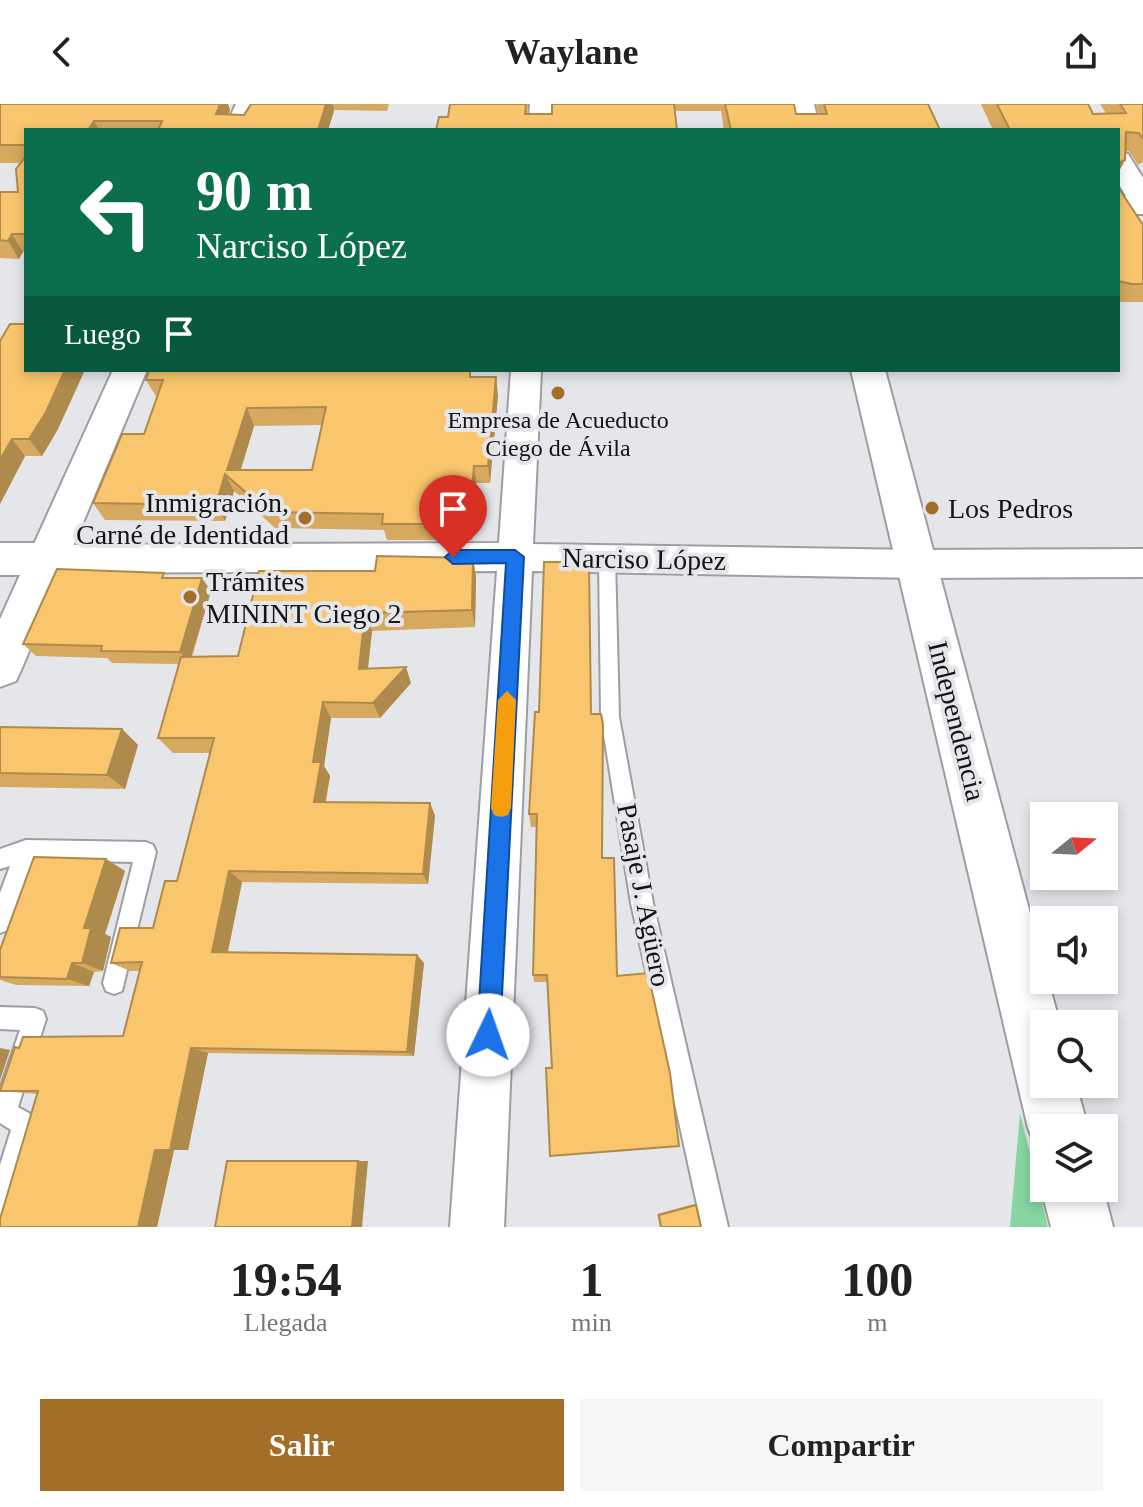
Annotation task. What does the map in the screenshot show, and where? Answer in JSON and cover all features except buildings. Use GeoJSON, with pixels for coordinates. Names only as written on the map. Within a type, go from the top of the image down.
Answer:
{"type":"FeatureCollection","features":[{"type":"Feature","properties":{"kind":"street"},"geometry":{"type":"LineString","coordinates":[[238,128],[249,104]]}},
{"type":"Feature","properties":{"kind":"street"},"geometry":{"type":"LineString","coordinates":[[539,128],[541,104]]}},
{"type":"Feature","properties":{"kind":"street"},"geometry":{"type":"LineString","coordinates":[[801,104],[807,128]]}},
{"type":"Feature","properties":{"kind":"street"},"geometry":{"type":"LineString","coordinates":[[1120,163],[1143,203],[1120,205]]}},
{"type":"Feature","properties":{"kind":"street"},"geometry":{"type":"LineString","coordinates":[[0,668],[129,372]]}},
{"type":"Feature","properties":{"kind":"street"},"geometry":{"type":"LineString","coordinates":[[477,1227],[526,372]]}},
{"type":"Feature","properties":{"kind":"street","name":"Independencia"},"geometry":{"type":"LineString","coordinates":[[869,372],[1030,1016]]}},
{"type":"Feature","properties":{"kind":"street","name":"Narciso López"},"geometry":{"type":"LineString","coordinates":[[0,559],[515,557],[918,564],[1143,563]]}},
{"type":"Feature","properties":{"kind":"street"},"geometry":{"type":"LineString","coordinates":[[1076,1202],[1082,1227]]}},
{"type":"Feature","properties":{"kind":"lane","name":"Pasaje J. Agüero"},"geometry":{"type":"LineString","coordinates":[[607,559],[610,717],[642,903],[715,1227]]}},
{"type":"Feature","properties":{"kind":"lane"},"geometry":{"type":"LineString","coordinates":[[0,859],[26,850],[146,852],[114,983]]}},
{"type":"Feature","properties":{"kind":"lane"},"geometry":{"type":"LineString","coordinates":[[0,922],[26,850]]}},
{"type":"Feature","properties":{"kind":"lane"},"geometry":{"type":"LineString","coordinates":[[0,1018],[35,1019],[4,1112],[25,1125],[0,1205]]}},
{"type":"Feature","properties":{"kind":"green space"},"geometry":{"type":"Polygon","coordinates":[[[1020,1113],[1030,1154],[1030,1202],[1042,1202],[1048,1227],[1010,1227],[1020,1113]]]}},
{"type":"Feature","properties":{"kind":"slow traffic"},"geometry":{"type":"LineString","coordinates":[[501,808],[507,700]]}},
{"type":"Feature","properties":{"kind":"place","name":"Empresa de Acueducto Ciego de Ávila"},"geometry":{"type":"Point","coordinates":[558,393]}},
{"type":"Feature","properties":{"kind":"place","name":"Los Pedros"},"geometry":{"type":"Point","coordinates":[932,508]}},
{"type":"Feature","properties":{"kind":"place","name":"Inmigración, Carné de Identidad"},"geometry":{"type":"Point","coordinates":[305,518]}},
{"type":"Feature","properties":{"kind":"place","name":"Trámites MININT Ciego 2"},"geometry":{"type":"Point","coordinates":[190,597]}},
{"type":"Feature","properties":{"kind":"route"},"geometry":{"type":"LineString","coordinates":[[453,557],[515,557],[488,1035]]}}]}
